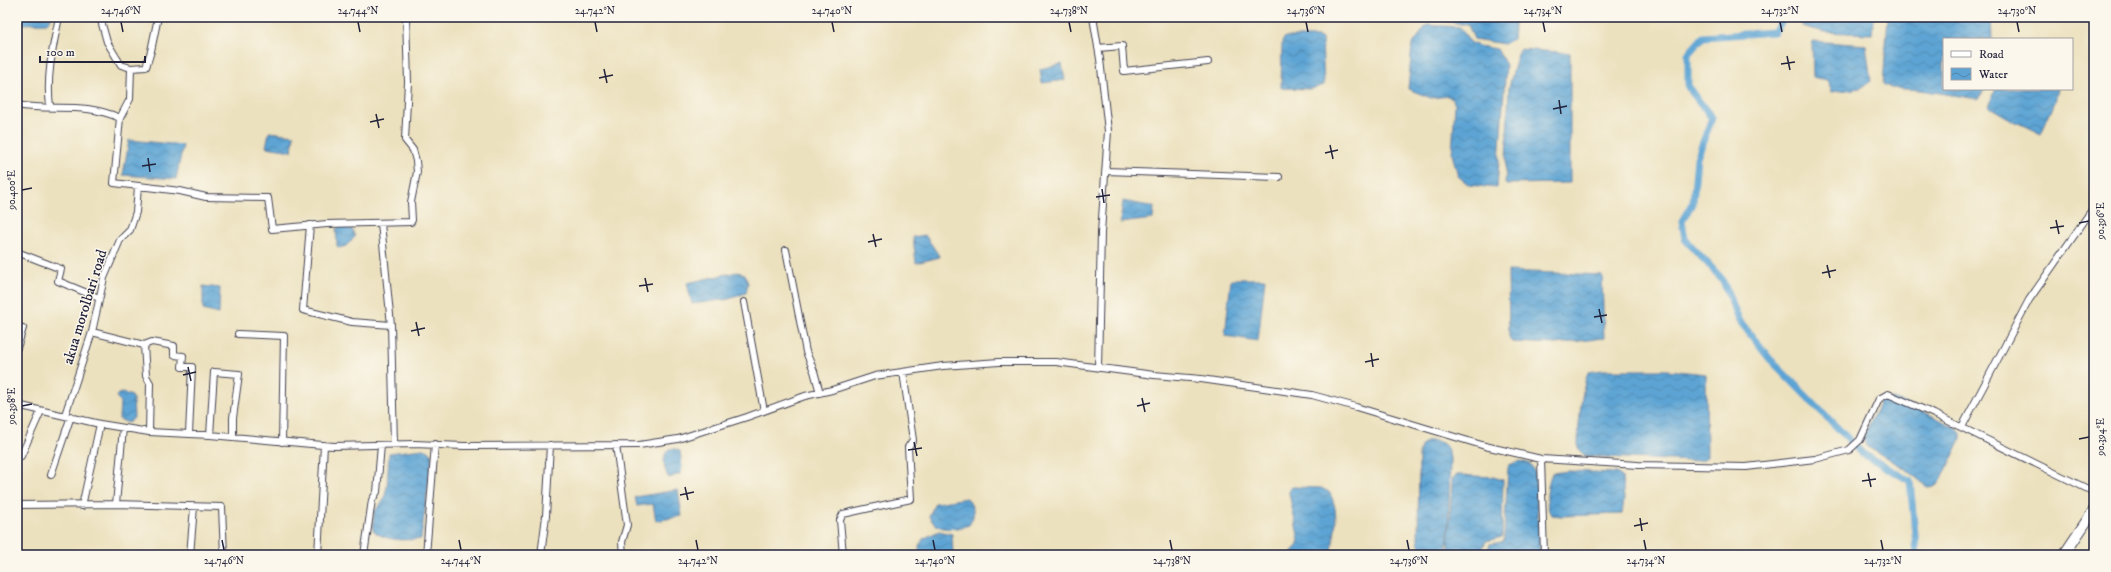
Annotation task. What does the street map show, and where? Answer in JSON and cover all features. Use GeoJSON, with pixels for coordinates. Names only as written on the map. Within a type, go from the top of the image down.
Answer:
{"type":"FeatureCollection","features":[{"type":"Feature","properties":{"kind":"highway"},"geometry":{"type":"LineString","coordinates":[[2064,555],[2094,510]]}},
{"type":"Feature","properties":{"kind":"street"},"geometry":{"type":"LineString","coordinates":[[50,106],[48,93],[51,57],[59,17]]}},
{"type":"Feature","properties":{"kind":"street"},"geometry":{"type":"LineString","coordinates":[[100,17],[107,42],[121,66],[131,68],[146,67],[158,17]]}},
{"type":"Feature","properties":{"kind":"street"},"geometry":{"type":"LineString","coordinates":[[131,68],[130,99],[120,118],[114,183],[180,191],[206,197],[268,198],[272,229],[310,225],[411,222],[411,202],[417,172],[413,150],[405,140],[408,82],[406,17]]}},
{"type":"Feature","properties":{"kind":"street"},"geometry":{"type":"LineString","coordinates":[[1093,17],[1108,131],[1101,233],[1098,368]]}},
{"type":"Feature","properties":{"kind":"street"},"geometry":{"type":"LineString","coordinates":[[1098,48],[1122,46],[1124,71],[1208,62]]}},
{"type":"Feature","properties":{"kind":"street"},"geometry":{"type":"LineString","coordinates":[[17,105],[74,107],[105,111],[120,118]]}},
{"type":"Feature","properties":{"kind":"street"},"geometry":{"type":"LineString","coordinates":[[1106,171],[1278,177]]}},
{"type":"Feature","properties":{"kind":"street","name":"akua morolbari road"},"geometry":{"type":"LineString","coordinates":[[51,475],[92,332],[104,278],[120,240],[130,230],[136,212],[138,187]]}},
{"type":"Feature","properties":{"kind":"street"},"geometry":{"type":"LineString","coordinates":[[1962,427],[2029,300],[2094,207]]}},
{"type":"Feature","properties":{"kind":"street"},"geometry":{"type":"LineString","coordinates":[[381,223],[391,325],[394,444]]}},
{"type":"Feature","properties":{"kind":"street"},"geometry":{"type":"LineString","coordinates":[[310,225],[303,310],[352,322],[391,325]]}},
{"type":"Feature","properties":{"kind":"street"},"geometry":{"type":"LineString","coordinates":[[786,250],[806,352],[814,371],[820,393]]}},
{"type":"Feature","properties":{"kind":"street"},"geometry":{"type":"LineString","coordinates":[[17,252],[61,269],[58,281],[99,298]]}},
{"type":"Feature","properties":{"kind":"street"},"geometry":{"type":"LineString","coordinates":[[744,302],[764,411]]}},
{"type":"Feature","properties":{"kind":"street"},"geometry":{"type":"LineString","coordinates":[[17,326],[23,328],[17,348]]}},
{"type":"Feature","properties":{"kind":"street"},"geometry":{"type":"LineString","coordinates":[[92,332],[144,345],[152,342],[174,346],[174,355],[183,356],[182,367],[192,367],[189,434]]}},
{"type":"Feature","properties":{"kind":"street"},"geometry":{"type":"LineString","coordinates":[[238,334],[284,336],[282,442]]}},
{"type":"Feature","properties":{"kind":"street"},"geometry":{"type":"LineString","coordinates":[[144,345],[146,376],[150,383],[149,432]]}},
{"type":"Feature","properties":{"kind":"street"},"geometry":{"type":"LineString","coordinates":[[17,414],[19,405],[100,424],[149,432],[210,435],[324,446],[380,444],[639,445],[678,439],[805,396],[820,393],[875,376],[943,366],[1000,362],[1056,362],[1098,368],[1201,378],[1312,395],[1485,446],[1541,459],[1638,465],[1746,467],[1815,459],[1849,450],[1860,440],[1876,403],[1879,399],[1888,394],[1962,427],[2094,492]]}},
{"type":"Feature","properties":{"kind":"street"},"geometry":{"type":"LineString","coordinates":[[210,435],[214,372],[239,374],[233,418],[233,437]]}},
{"type":"Feature","properties":{"kind":"street"},"geometry":{"type":"LineString","coordinates":[[842,555],[840,520],[843,514],[911,499],[908,447],[913,440],[903,372]]}},
{"type":"Feature","properties":{"kind":"street"},"geometry":{"type":"LineString","coordinates":[[17,460],[21,456],[41,411]]}},
{"type":"Feature","properties":{"kind":"street"},"geometry":{"type":"LineString","coordinates":[[82,506],[100,424]]}},
{"type":"Feature","properties":{"kind":"street"},"geometry":{"type":"LineString","coordinates":[[116,504],[123,428]]}},
{"type":"Feature","properties":{"kind":"street"},"geometry":{"type":"LineString","coordinates":[[364,555],[372,500],[377,492],[380,444]]}},
{"type":"Feature","properties":{"kind":"street"},"geometry":{"type":"LineString","coordinates":[[426,555],[435,444]]}},
{"type":"Feature","properties":{"kind":"street"},"geometry":{"type":"LineString","coordinates":[[541,555],[546,516],[550,445]]}},
{"type":"Feature","properties":{"kind":"street"},"geometry":{"type":"LineString","coordinates":[[616,445],[627,525],[622,542],[623,555]]}},
{"type":"Feature","properties":{"kind":"street"},"geometry":{"type":"LineString","coordinates":[[318,555],[324,446]]}},
{"type":"Feature","properties":{"kind":"street"},"geometry":{"type":"LineString","coordinates":[[1541,459],[1544,555]]}},
{"type":"Feature","properties":{"kind":"street"},"geometry":{"type":"LineString","coordinates":[[17,505],[35,504],[82,506],[116,504],[194,506],[223,509],[224,555]]}},
{"type":"Feature","properties":{"kind":"street"},"geometry":{"type":"LineString","coordinates":[[190,555],[194,506]]}},
{"type":"Feature","properties":{"kind":"water"},"geometry":{"type":"Polygon","coordinates":[[[17,17],[52,17],[47,23],[21,24],[17,21],[17,17]]]}},
{"type":"Feature","properties":{"kind":"water"},"geometry":{"type":"Polygon","coordinates":[[[1420,17],[1515,17],[1513,39],[1504,44],[1474,39],[1468,25],[1420,17]]]}},
{"type":"Feature","properties":{"kind":"water"},"geometry":{"type":"Polygon","coordinates":[[[1801,17],[1874,17],[1872,34],[1825,32],[1802,26],[1801,17]]]}},
{"type":"Feature","properties":{"kind":"water"},"geometry":{"type":"Polygon","coordinates":[[[1888,17],[1987,17],[1991,19],[1992,38],[1943,38],[1943,90],[1984,90],[1978,99],[1920,90],[1891,88],[1883,84],[1888,17]]]}},
{"type":"Feature","properties":{"kind":"water"},"geometry":{"type":"Polygon","coordinates":[[[1427,25],[1460,27],[1470,42],[1478,46],[1497,49],[1506,65],[1497,188],[1469,185],[1458,176],[1452,154],[1455,104],[1449,96],[1431,98],[1408,89],[1412,45],[1427,25]]]}},
{"type":"Feature","properties":{"kind":"water"},"geometry":{"type":"Polygon","coordinates":[[[1285,37],[1319,37],[1322,39],[1324,85],[1311,89],[1281,88],[1282,42],[1285,37]]]}},
{"type":"Feature","properties":{"kind":"water"},"geometry":{"type":"Polygon","coordinates":[[[1812,41],[1866,45],[1871,81],[1861,88],[1832,92],[1827,80],[1813,77],[1812,41]]]}},
{"type":"Feature","properties":{"kind":"water"},"geometry":{"type":"Polygon","coordinates":[[[1519,49],[1570,53],[1570,183],[1505,184],[1509,87],[1519,49]]]}},
{"type":"Feature","properties":{"kind":"water"},"geometry":{"type":"Polygon","coordinates":[[[1062,64],[1065,80],[1042,83],[1040,69],[1062,64]]]}},
{"type":"Feature","properties":{"kind":"water"},"geometry":{"type":"Polygon","coordinates":[[[1996,90],[2058,90],[2055,102],[2041,134],[1988,106],[1996,90]]]}},
{"type":"Feature","properties":{"kind":"water"},"geometry":{"type":"Polygon","coordinates":[[[269,132],[294,135],[292,151],[266,147],[269,132]]]}},
{"type":"Feature","properties":{"kind":"water"},"geometry":{"type":"Polygon","coordinates":[[[129,140],[183,145],[176,179],[123,175],[129,140]]]}},
{"type":"Feature","properties":{"kind":"water"},"geometry":{"type":"Polygon","coordinates":[[[1123,201],[1154,207],[1153,219],[1120,223],[1123,201]]]}},
{"type":"Feature","properties":{"kind":"water"},"geometry":{"type":"Polygon","coordinates":[[[341,226],[352,229],[355,237],[346,246],[339,248],[337,246],[336,229],[341,226]]]}},
{"type":"Feature","properties":{"kind":"water"},"geometry":{"type":"Polygon","coordinates":[[[925,235],[940,257],[916,263],[913,237],[925,235]]]}},
{"type":"Feature","properties":{"kind":"water"},"geometry":{"type":"Polygon","coordinates":[[[1508,271],[1602,275],[1604,338],[1556,344],[1512,342],[1509,337],[1508,271]]]}},
{"type":"Feature","properties":{"kind":"water"},"geometry":{"type":"Polygon","coordinates":[[[737,272],[745,274],[748,283],[746,293],[729,299],[692,304],[687,283],[737,272]]]}},
{"type":"Feature","properties":{"kind":"water"},"geometry":{"type":"Polygon","coordinates":[[[1231,279],[1265,279],[1258,341],[1225,336],[1231,279]]]}},
{"type":"Feature","properties":{"kind":"water"},"geometry":{"type":"Polygon","coordinates":[[[203,286],[220,288],[219,314],[203,310],[203,286]]]}},
{"type":"Feature","properties":{"kind":"water"},"geometry":{"type":"Polygon","coordinates":[[[1603,370],[1668,370],[1706,374],[1707,457],[1702,460],[1693,461],[1585,456],[1578,449],[1579,421],[1583,389],[1588,372],[1603,370]]]}},
{"type":"Feature","properties":{"kind":"water"},"geometry":{"type":"Polygon","coordinates":[[[123,393],[132,396],[133,399],[134,418],[128,423],[119,419],[120,401],[116,397],[118,394],[123,393]]]}},
{"type":"Feature","properties":{"kind":"water"},"geometry":{"type":"Polygon","coordinates":[[[1888,398],[1903,402],[1926,413],[1957,429],[1961,433],[1961,439],[1942,479],[1937,486],[1927,487],[1906,469],[1866,446],[1863,437],[1880,402],[1888,398]]]}},
{"type":"Feature","properties":{"kind":"water"},"geometry":{"type":"Polygon","coordinates":[[[1428,441],[1437,441],[1444,444],[1448,450],[1450,459],[1448,540],[1446,548],[1437,551],[1421,548],[1418,542],[1419,455],[1421,446],[1428,441]]]}},
{"type":"Feature","properties":{"kind":"water"},"geometry":{"type":"Polygon","coordinates":[[[423,449],[429,451],[432,456],[421,539],[409,540],[383,537],[373,530],[374,512],[384,500],[387,486],[389,453],[423,449]]]}},
{"type":"Feature","properties":{"kind":"water"},"geometry":{"type":"Polygon","coordinates":[[[669,449],[680,451],[682,467],[680,474],[669,478],[664,459],[666,452],[669,449]]]}},
{"type":"Feature","properties":{"kind":"water"},"geometry":{"type":"Polygon","coordinates":[[[1520,461],[1529,463],[1535,473],[1540,555],[1486,555],[1490,544],[1502,542],[1504,539],[1508,468],[1509,465],[1520,461]]]}},
{"type":"Feature","properties":{"kind":"water"},"geometry":{"type":"Polygon","coordinates":[[[1569,471],[1617,473],[1622,477],[1624,499],[1622,514],[1551,515],[1547,494],[1552,473],[1569,471]]]}},
{"type":"Feature","properties":{"kind":"water"},"geometry":{"type":"Polygon","coordinates":[[[1457,475],[1493,477],[1503,480],[1502,537],[1486,541],[1480,554],[1477,555],[1456,554],[1448,551],[1452,479],[1457,475]]]}},
{"type":"Feature","properties":{"kind":"water"},"geometry":{"type":"Polygon","coordinates":[[[1290,488],[1321,488],[1329,492],[1335,506],[1336,513],[1332,549],[1334,555],[1289,555],[1297,546],[1299,540],[1289,493],[1290,488]]]}},
{"type":"Feature","properties":{"kind":"water"},"geometry":{"type":"Polygon","coordinates":[[[678,490],[682,516],[656,521],[653,504],[637,506],[635,497],[678,490]]]}},
{"type":"Feature","properties":{"kind":"water"},"geometry":{"type":"Polygon","coordinates":[[[967,498],[973,512],[973,518],[969,525],[952,529],[941,527],[936,525],[929,516],[935,503],[967,498]]]}},
{"type":"Feature","properties":{"kind":"water"},"geometry":{"type":"Polygon","coordinates":[[[939,531],[952,534],[953,555],[920,555],[919,547],[923,539],[939,531]]]}},
{"type":"Feature","properties":{"kind":"waterway"},"geometry":{"type":"LineString","coordinates":[[1785,17],[1774,32],[1703,37],[1688,54],[1688,87],[1712,118],[1697,158],[1693,202],[1682,221],[1685,239],[1722,279],[1739,320],[1769,358],[1863,454],[1910,481],[1917,555]]}}]}
